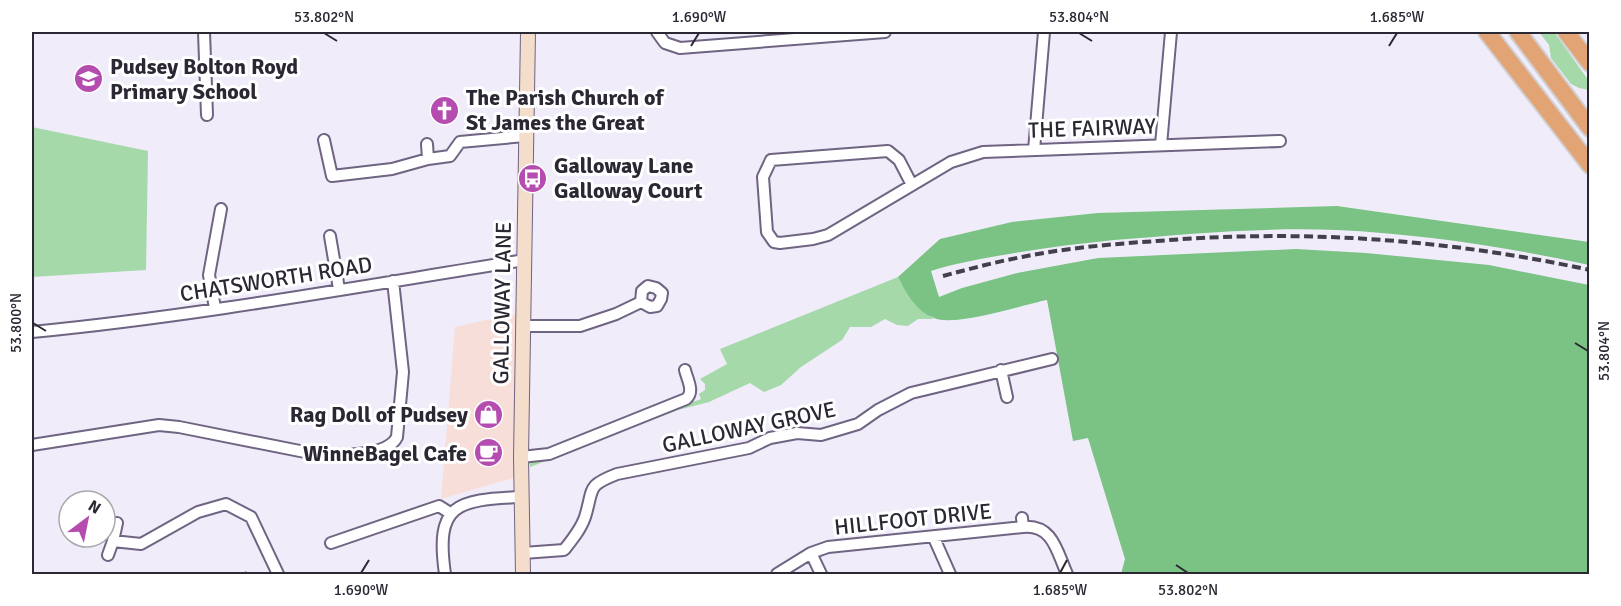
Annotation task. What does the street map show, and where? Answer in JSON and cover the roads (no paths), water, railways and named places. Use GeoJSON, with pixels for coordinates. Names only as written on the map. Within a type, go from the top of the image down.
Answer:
{"type":"FeatureCollection","features":[{"type":"Feature","properties":{"kind":"highway"},"geometry":{"type":"LineString","coordinates":[[1487,32],[1590,165]]}},
{"type":"Feature","properties":{"kind":"highway"},"geometry":{"type":"LineString","coordinates":[[1518,32],[1582,108],[1590,128]]}},
{"type":"Feature","properties":{"kind":"highway"},"geometry":{"type":"LineString","coordinates":[[1566,32],[1590,63]]}},
{"type":"Feature","properties":{"kind":"highway"},"geometry":{"type":"LineString","coordinates":[[1534,92],[1551,104],[1564,108],[1582,108]]}},
{"type":"Feature","properties":{"kind":"main road","name":"GALLOWAY LANE"},"geometry":{"type":"LineString","coordinates":[[523,574],[520,457],[528,32]]}},
{"type":"Feature","properties":{"kind":"street"},"geometry":{"type":"LineString","coordinates":[[204,32],[207,115]]}},
{"type":"Feature","properties":{"kind":"street"},"geometry":{"type":"LineString","coordinates":[[657,32],[665,43],[680,48],[784,35],[885,32]]}},
{"type":"Feature","properties":{"kind":"street"},"geometry":{"type":"LineString","coordinates":[[1034,150],[1044,32]]}},
{"type":"Feature","properties":{"kind":"street"},"geometry":{"type":"LineString","coordinates":[[1161,145],[1171,32]]}},
{"type":"Feature","properties":{"kind":"street"},"geometry":{"type":"LineString","coordinates":[[324,140],[332,177],[392,169],[428,159],[450,156],[460,142],[525,136]]}},
{"type":"Feature","properties":{"kind":"street","name":"THE FAIRWAY"},"geometry":{"type":"LineString","coordinates":[[912,185],[899,160],[888,151],[771,160],[764,177],[767,232],[774,242],[780,243],[828,235],[951,162],[982,152],[1280,141]]}},
{"type":"Feature","properties":{"kind":"street"},"geometry":{"type":"LineString","coordinates":[[427,144],[428,159]]}},
{"type":"Feature","properties":{"kind":"street"},"geometry":{"type":"LineString","coordinates":[[215,308],[209,275],[221,209]]}},
{"type":"Feature","properties":{"kind":"street"},"geometry":{"type":"LineString","coordinates":[[330,236],[339,289]]}},
{"type":"Feature","properties":{"kind":"street","name":"CHATSWORTH ROAD"},"geometry":{"type":"LineString","coordinates":[[32,332],[215,308],[525,260]]}},
{"type":"Feature","properties":{"kind":"street"},"geometry":{"type":"LineString","coordinates":[[32,445],[159,425],[341,456],[388,446],[394,443],[397,437],[403,372],[393,281]]}},
{"type":"Feature","properties":{"kind":"street"},"geometry":{"type":"LineString","coordinates":[[523,326],[580,326],[616,314],[641,302]]}},
{"type":"Feature","properties":{"kind":"street","name":"GALLOWAY GROVE"},"geometry":{"type":"LineString","coordinates":[[523,553],[564,550],[585,519],[590,493],[598,481],[617,474],[749,448],[770,438],[797,434],[821,435],[858,424],[910,393],[1052,359]]}},
{"type":"Feature","properties":{"kind":"street"},"geometry":{"type":"LineString","coordinates":[[520,457],[549,454],[686,399],[690,396],[691,391],[685,370]]}},
{"type":"Feature","properties":{"kind":"street"},"geometry":{"type":"LineString","coordinates":[[1001,370],[1007,397]]}},
{"type":"Feature","properties":{"kind":"street"},"geometry":{"type":"LineString","coordinates":[[445,574],[442,529],[450,513],[463,505],[488,499],[520,497]]}},
{"type":"Feature","properties":{"kind":"street"},"geometry":{"type":"LineString","coordinates":[[117,541],[141,544],[198,512],[226,504],[251,517],[278,574]]}},
{"type":"Feature","properties":{"kind":"street"},"geometry":{"type":"LineString","coordinates":[[331,543],[439,506],[450,513]]}},
{"type":"Feature","properties":{"kind":"street","name":"HILLFOOT DRIVE"},"geometry":{"type":"LineString","coordinates":[[777,574],[811,553],[828,547],[934,538],[1023,523],[1039,527],[1046,532],[1067,574]]}},
{"type":"Feature","properties":{"kind":"street"},"geometry":{"type":"LineString","coordinates":[[934,538],[950,574]]}},
{"type":"Feature","properties":{"kind":"street"},"geometry":{"type":"LineString","coordinates":[[108,555],[110,549]]}},
{"type":"Feature","properties":{"kind":"street"},"geometry":{"type":"LineString","coordinates":[[811,553],[821,574]]}},
{"type":"Feature","properties":{"kind":"railway"},"geometry":{"type":"LineString","coordinates":[[943,276],[1012,259],[1072,249],[1157,241],[1266,236],[1374,239],[1428,244],[1536,259],[1590,270]]}},
{"type":"Feature","properties":{"kind":"place","name":"Pudsey Bolton Royd Primary School"},"geometry":{"type":"Point","coordinates":[89,79]}},
{"type":"Feature","properties":{"kind":"place","name":"The Parish Church of St James the Great"},"geometry":{"type":"Point","coordinates":[445,110]}},
{"type":"Feature","properties":{"kind":"place","name":"Galloway Lane Galloway Court"},"geometry":{"type":"Point","coordinates":[533,178]}},
{"type":"Feature","properties":{"kind":"place","name":"Rag Doll of Pudsey"},"geometry":{"type":"Point","coordinates":[489,414]}},
{"type":"Feature","properties":{"kind":"place","name":"WinneBagel Cafe"},"geometry":{"type":"Point","coordinates":[488,453]}}]}
